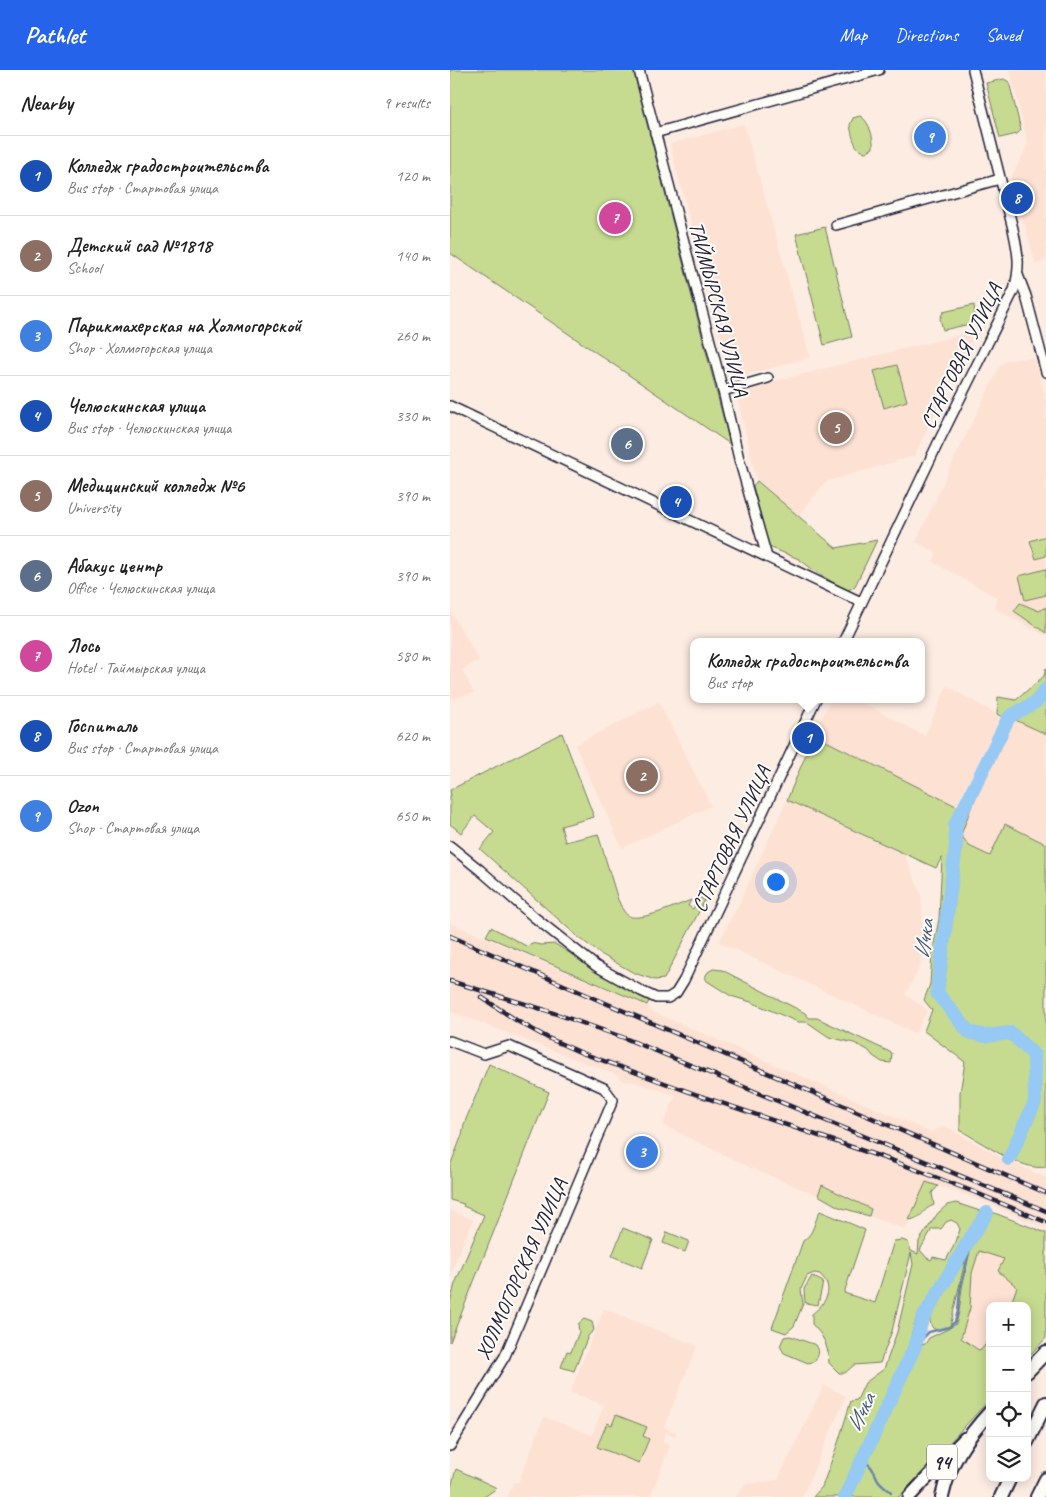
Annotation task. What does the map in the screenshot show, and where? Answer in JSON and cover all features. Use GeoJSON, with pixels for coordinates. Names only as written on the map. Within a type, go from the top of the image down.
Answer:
{"type":"FeatureCollection","features":[{"type":"Feature","properties":{"kind":"highway"},"geometry":{"type":"LineString","coordinates":[[1031,1368],[1046,1352]]}},
{"type":"Feature","properties":{"kind":"highway"},"geometry":{"type":"LineString","coordinates":[[1029,1437],[1046,1403]]}},
{"type":"Feature","properties":{"kind":"highway"},"geometry":{"type":"LineString","coordinates":[[942,1497],[948,1474],[956,1456],[975,1428],[986,1416]]}},
{"type":"Feature","properties":{"kind":"highway"},"geometry":{"type":"LineString","coordinates":[[1038,1497],[1046,1479]]}},
{"type":"Feature","properties":{"kind":"highway"},"geometry":{"type":"LineString","coordinates":[[1002,1497],[1008,1482]]}},
{"type":"Feature","properties":{"kind":"main road","name":"94"},"geometry":{"type":"LineString","coordinates":[[909,1497],[975,1428]]}},
{"type":"Feature","properties":{"kind":"street","name":"ТАЙМЫРСКАЯ УЛИЦА"},"geometry":{"type":"LineString","coordinates":[[639,70],[739,458],[767,557]]}},
{"type":"Feature","properties":{"kind":"street"},"geometry":{"type":"LineString","coordinates":[[656,133],[879,70]]}},
{"type":"Feature","properties":{"kind":"street","name":"СТАРТОВАЯ УЛИЦА"},"geometry":{"type":"LineString","coordinates":[[845,638],[1014,290],[1018,275],[1018,251],[973,70]]}},
{"type":"Feature","properties":{"kind":"street"},"geometry":{"type":"LineString","coordinates":[[836,225],[1000,179]]}},
{"type":"Feature","properties":{"kind":"street"},"geometry":{"type":"LineString","coordinates":[[1018,275],[1026,296],[1046,372]]}},
{"type":"Feature","properties":{"kind":"street"},"geometry":{"type":"LineString","coordinates":[[723,391],[768,378]]}},
{"type":"Feature","properties":{"kind":"street"},"geometry":{"type":"LineString","coordinates":[[450,406],[861,602]]}},
{"type":"Feature","properties":{"kind":"street","name":"СТАРТОВАЯ УЛИЦА"},"geometry":{"type":"LineString","coordinates":[[450,846],[534,917],[596,966],[641,992],[656,998],[668,998],[676,992],[684,980],[814,703]]}},
{"type":"Feature","properties":{"kind":"street","name":"ХОЛМОГОРСКАЯ УЛИЦА"},"geometry":{"type":"LineString","coordinates":[[450,1041],[484,1054],[509,1046],[604,1088],[613,1100],[505,1356],[450,1446]]}},
{"type":"Feature","properties":{"kind":"shaded area"},"geometry":{"type":"Polygon","coordinates":[[[1010,70],[1046,70],[1046,261],[1036,264],[1011,178],[1028,144],[1010,70]]]}},
{"type":"Feature","properties":{"kind":"shaded area"},"geometry":{"type":"Polygon","coordinates":[[[744,124],[810,357],[732,379],[670,144],[744,124]]]}},
{"type":"Feature","properties":{"kind":"shaded area"},"geometry":{"type":"Polygon","coordinates":[[[976,331],[914,456],[825,482],[798,517],[757,481],[736,392],[976,331]]]}},
{"type":"Feature","properties":{"kind":"shaded area"},"geometry":{"type":"Polygon","coordinates":[[[1032,358],[1036,362],[1046,402],[1046,634],[1044,635],[994,608],[998,598],[933,562],[937,553],[916,542],[1000,366],[1007,360],[1032,358]]]}},
{"type":"Feature","properties":{"kind":"shaded area"},"geometry":{"type":"Polygon","coordinates":[[[450,610],[479,660],[462,670],[474,693],[450,699],[450,610]]]}},
{"type":"Feature","properties":{"kind":"shaded area"},"geometry":{"type":"Polygon","coordinates":[[[947,686],[1007,720],[962,810],[814,735],[829,703],[863,703],[925,736],[947,686]]]}},
{"type":"Feature","properties":{"kind":"shaded area"},"geometry":{"type":"Polygon","coordinates":[[[659,702],[711,806],[622,848],[575,745],[659,702]]]}},
{"type":"Feature","properties":{"kind":"shaded area"},"geometry":{"type":"Polygon","coordinates":[[[1013,719],[1046,734],[1046,844],[1005,824],[990,856],[969,846],[960,835],[978,789],[1013,719]]]}},
{"type":"Feature","properties":{"kind":"shaded area"},"geometry":{"type":"Polygon","coordinates":[[[787,800],[904,854],[921,894],[923,941],[920,966],[905,995],[928,1010],[915,1033],[719,942],[738,906],[787,800]]]}},
{"type":"Feature","properties":{"kind":"shaded area"},"geometry":{"type":"Polygon","coordinates":[[[450,923],[647,1006],[651,1011],[930,1132],[945,1126],[1002,1158],[1046,1178],[1046,1229],[980,1200],[926,1182],[906,1229],[869,1216],[871,1208],[822,1185],[818,1195],[807,1191],[751,1168],[663,1125],[676,1095],[631,1081],[626,1082],[617,1075],[450,1011],[450,923]]]}},
{"type":"Feature","properties":{"kind":"shaded area"},"geometry":{"type":"Polygon","coordinates":[[[450,1210],[473,1220],[450,1274],[450,1210]]]}},
{"type":"Feature","properties":{"kind":"shaded area"},"geometry":{"type":"Polygon","coordinates":[[[979,1251],[1005,1259],[1017,1287],[1011,1302],[986,1302],[986,1344],[980,1351],[961,1338],[970,1308],[972,1273],[979,1251]]]}},
{"type":"Feature","properties":{"kind":"shaded area"},"geometry":{"type":"Polygon","coordinates":[[[604,1309],[697,1346],[664,1427],[676,1433],[675,1436],[666,1433],[662,1442],[670,1446],[650,1497],[507,1497],[514,1482],[518,1483],[544,1417],[592,1435],[604,1405],[570,1392],[604,1309]]]}},
{"type":"Feature","properties":{"kind":"shaded area"},"geometry":{"type":"Polygon","coordinates":[[[824,1385],[846,1396],[802,1497],[736,1497],[745,1484],[778,1480],[824,1385]]]}},
{"type":"Feature","properties":{"kind":"green space"},"geometry":{"type":"Polygon","coordinates":[[[450,70],[633,70],[730,444],[450,253],[450,70]]]}},
{"type":"Feature","properties":{"kind":"green space"},"geometry":{"type":"Polygon","coordinates":[[[1004,79],[1009,82],[1021,130],[1017,134],[1000,138],[986,83],[1004,79]]]}},
{"type":"Feature","properties":{"kind":"green space"},"geometry":{"type":"Polygon","coordinates":[[[860,116],[866,121],[873,139],[873,148],[866,152],[856,146],[850,125],[853,118],[860,116]]]}},
{"type":"Feature","properties":{"kind":"green space"},"geometry":{"type":"Polygon","coordinates":[[[825,227],[852,337],[824,345],[796,234],[825,227]]]}},
{"type":"Feature","properties":{"kind":"green space"},"geometry":{"type":"Polygon","coordinates":[[[974,305],[975,316],[970,324],[943,330],[940,319],[943,312],[974,305]]]}},
{"type":"Feature","properties":{"kind":"green space"},"geometry":{"type":"Polygon","coordinates":[[[897,365],[907,401],[884,408],[874,371],[897,365]]]}},
{"type":"Feature","properties":{"kind":"green space"},"geometry":{"type":"Polygon","coordinates":[[[757,481],[836,548],[877,540],[855,586],[847,591],[799,559],[769,547],[753,486],[757,481]]]}},
{"type":"Feature","properties":{"kind":"green space"},"geometry":{"type":"Polygon","coordinates":[[[1046,536],[1046,556],[1036,559],[1030,541],[1046,536]]]}},
{"type":"Feature","properties":{"kind":"green space"},"geometry":{"type":"Polygon","coordinates":[[[1046,569],[1046,595],[1025,600],[1019,576],[1046,569]]]}},
{"type":"Feature","properties":{"kind":"green space"},"geometry":{"type":"Polygon","coordinates":[[[1020,603],[1039,611],[1046,607],[1046,633],[1014,611],[1020,603]]]}},
{"type":"Feature","properties":{"kind":"green space"},"geometry":{"type":"Polygon","coordinates":[[[1046,668],[1046,734],[1013,719],[978,789],[961,835],[969,846],[990,856],[1005,824],[1046,844],[1046,1167],[1037,1167],[1014,1161],[960,1130],[960,1093],[965,1062],[924,1031],[932,1010],[924,1000],[930,984],[932,954],[939,919],[942,857],[936,868],[787,800],[814,735],[962,809],[1007,720],[997,714],[998,697],[1016,700],[1044,676],[1046,668]]]}},
{"type":"Feature","properties":{"kind":"green space"},"geometry":{"type":"Polygon","coordinates":[[[562,733],[594,817],[561,826],[565,842],[598,834],[618,900],[625,913],[629,916],[642,917],[691,900],[688,906],[693,909],[701,898],[705,900],[664,979],[655,980],[634,973],[599,953],[577,936],[480,849],[494,832],[475,816],[461,833],[450,824],[450,790],[562,733]]]}},
{"type":"Feature","properties":{"kind":"green space"},"geometry":{"type":"Polygon","coordinates":[[[491,927],[528,947],[531,943],[541,945],[555,944],[649,1001],[647,1005],[486,936],[491,927]]]}},
{"type":"Feature","properties":{"kind":"green space"},"geometry":{"type":"Polygon","coordinates":[[[713,969],[722,970],[805,1013],[809,1018],[817,1018],[892,1053],[891,1063],[882,1062],[868,1050],[854,1043],[829,1037],[807,1022],[798,1022],[751,1002],[731,996],[707,981],[705,977],[713,969]]]}},
{"type":"Feature","properties":{"kind":"green space"},"geometry":{"type":"Polygon","coordinates":[[[489,1064],[549,1092],[450,1342],[450,1303],[455,1284],[484,1215],[463,1206],[464,1204],[450,1200],[450,1166],[462,1135],[464,1124],[489,1064]]]}},
{"type":"Feature","properties":{"kind":"green space"},"geometry":{"type":"Polygon","coordinates":[[[926,1182],[938,1186],[932,1193],[934,1205],[926,1209],[918,1218],[909,1220],[926,1182]]]}},
{"type":"Feature","properties":{"kind":"green space"},"geometry":{"type":"Polygon","coordinates":[[[822,1185],[871,1209],[869,1216],[839,1207],[818,1195],[822,1185]]]}},
{"type":"Feature","properties":{"kind":"green space"},"geometry":{"type":"Polygon","coordinates":[[[956,1203],[983,1212],[972,1233],[951,1266],[947,1267],[916,1318],[911,1337],[915,1346],[925,1344],[929,1338],[956,1324],[973,1236],[987,1213],[992,1212],[1046,1233],[1046,1338],[1031,1354],[1031,1302],[1011,1302],[1017,1287],[998,1271],[1004,1259],[979,1251],[972,1273],[970,1308],[961,1338],[980,1351],[986,1344],[986,1403],[899,1497],[813,1497],[822,1487],[851,1401],[857,1400],[865,1383],[884,1369],[897,1332],[913,1264],[911,1253],[892,1331],[880,1363],[854,1365],[845,1373],[839,1373],[829,1363],[825,1342],[812,1324],[812,1314],[822,1305],[828,1293],[826,1283],[820,1274],[814,1273],[807,1276],[801,1289],[803,1304],[794,1326],[786,1333],[772,1328],[803,1241],[812,1231],[820,1211],[865,1230],[844,1293],[875,1303],[894,1241],[902,1240],[908,1242],[911,1251],[918,1254],[919,1241],[938,1213],[947,1205],[956,1203]],[[951,1220],[946,1222],[941,1229],[932,1229],[920,1250],[931,1260],[933,1257],[946,1260],[956,1242],[960,1229],[957,1223],[951,1220]]]}},
{"type":"Feature","properties":{"kind":"green space"},"geometry":{"type":"Polygon","coordinates":[[[623,1228],[653,1240],[642,1268],[612,1256],[623,1228]]]}},
{"type":"Feature","properties":{"kind":"green space"},"geometry":{"type":"Polygon","coordinates":[[[667,1232],[689,1241],[685,1252],[663,1243],[667,1232]]]}},
{"type":"Feature","properties":{"kind":"green space"},"geometry":{"type":"Polygon","coordinates":[[[966,1251],[950,1327],[940,1330],[935,1329],[930,1323],[930,1319],[935,1304],[966,1251]]]}},
{"type":"Feature","properties":{"kind":"green space"},"geometry":{"type":"Polygon","coordinates":[[[812,1276],[823,1282],[818,1305],[805,1303],[804,1289],[812,1276]]]}},
{"type":"Feature","properties":{"kind":"green space"},"geometry":{"type":"Polygon","coordinates":[[[584,1319],[592,1322],[594,1330],[588,1336],[574,1371],[561,1367],[567,1351],[571,1352],[579,1332],[578,1324],[584,1319]]]}},
{"type":"Feature","properties":{"kind":"green space"},"geometry":{"type":"Polygon","coordinates":[[[790,1336],[816,1345],[818,1353],[815,1361],[808,1363],[784,1353],[780,1346],[784,1337],[790,1336]]]}},
{"type":"Feature","properties":{"kind":"green space"},"geometry":{"type":"Polygon","coordinates":[[[616,1415],[647,1427],[643,1436],[649,1439],[639,1463],[597,1447],[607,1423],[612,1425],[616,1415]]]}},
{"type":"Feature","properties":{"kind":"green space"},"geometry":{"type":"Polygon","coordinates":[[[456,1469],[497,1488],[484,1497],[450,1497],[456,1469]]]}},
{"type":"Feature","properties":{"kind":"waterway","name":"Ичка"},"geometry":{"type":"LineString","coordinates":[[1009,1159],[1035,1102],[1034,1055],[1011,1033],[985,1036],[969,1032],[937,993],[956,846],[955,825],[1009,717],[1036,702],[1046,689]]}},
{"type":"Feature","properties":{"kind":"waterway","name":"Ичка"},"geometry":{"type":"LineString","coordinates":[[845,1497],[915,1346],[922,1320],[987,1213]]}},
{"type":"Feature","properties":{"kind":"waterway","name":"Ичка"},"geometry":{"type":"LineString","coordinates":[[915,1346],[929,1332],[949,1327],[955,1322],[960,1290],[973,1236]]}},
{"type":"Feature","properties":{"kind":"waterway"},"geometry":{"type":"LineString","coordinates":[[861,1461],[870,1466],[878,1480],[891,1492]]}},
{"type":"Feature","properties":{"kind":"railway"},"geometry":{"type":"LineString","coordinates":[[450,936],[1046,1193]]}},
{"type":"Feature","properties":{"kind":"railway"},"geometry":{"type":"LineString","coordinates":[[450,981],[545,1010],[622,1037],[1046,1211]]}},
{"type":"Feature","properties":{"kind":"railway"},"geometry":{"type":"LineString","coordinates":[[481,997],[519,1022],[548,1038],[582,1053],[695,1094],[896,1162],[1046,1222]]}},
{"type":"Feature","properties":{"kind":"place","name":"Ozon"},"geometry":{"type":"Point","coordinates":[930,137]}},
{"type":"Feature","properties":{"kind":"place","name":"Госпиталь"},"geometry":{"type":"Point","coordinates":[1017,198]}},
{"type":"Feature","properties":{"kind":"place","name":"Лось"},"geometry":{"type":"Point","coordinates":[615,218]}},
{"type":"Feature","properties":{"kind":"place","name":"Медицинский колледж №6"},"geometry":{"type":"Point","coordinates":[836,428]}},
{"type":"Feature","properties":{"kind":"place","name":"Абакус центр"},"geometry":{"type":"Point","coordinates":[627,444]}},
{"type":"Feature","properties":{"kind":"place","name":"Челюскинская улица"},"geometry":{"type":"Point","coordinates":[676,502]}},
{"type":"Feature","properties":{"kind":"place","name":"Колледж градостроительства"},"geometry":{"type":"Point","coordinates":[808,738]}},
{"type":"Feature","properties":{"kind":"place","name":"Детский сад №1818"},"geometry":{"type":"Point","coordinates":[642,776]}},
{"type":"Feature","properties":{"kind":"place","name":"Парикмахерская на Холмогорской"},"geometry":{"type":"Point","coordinates":[642,1152]}}]}
